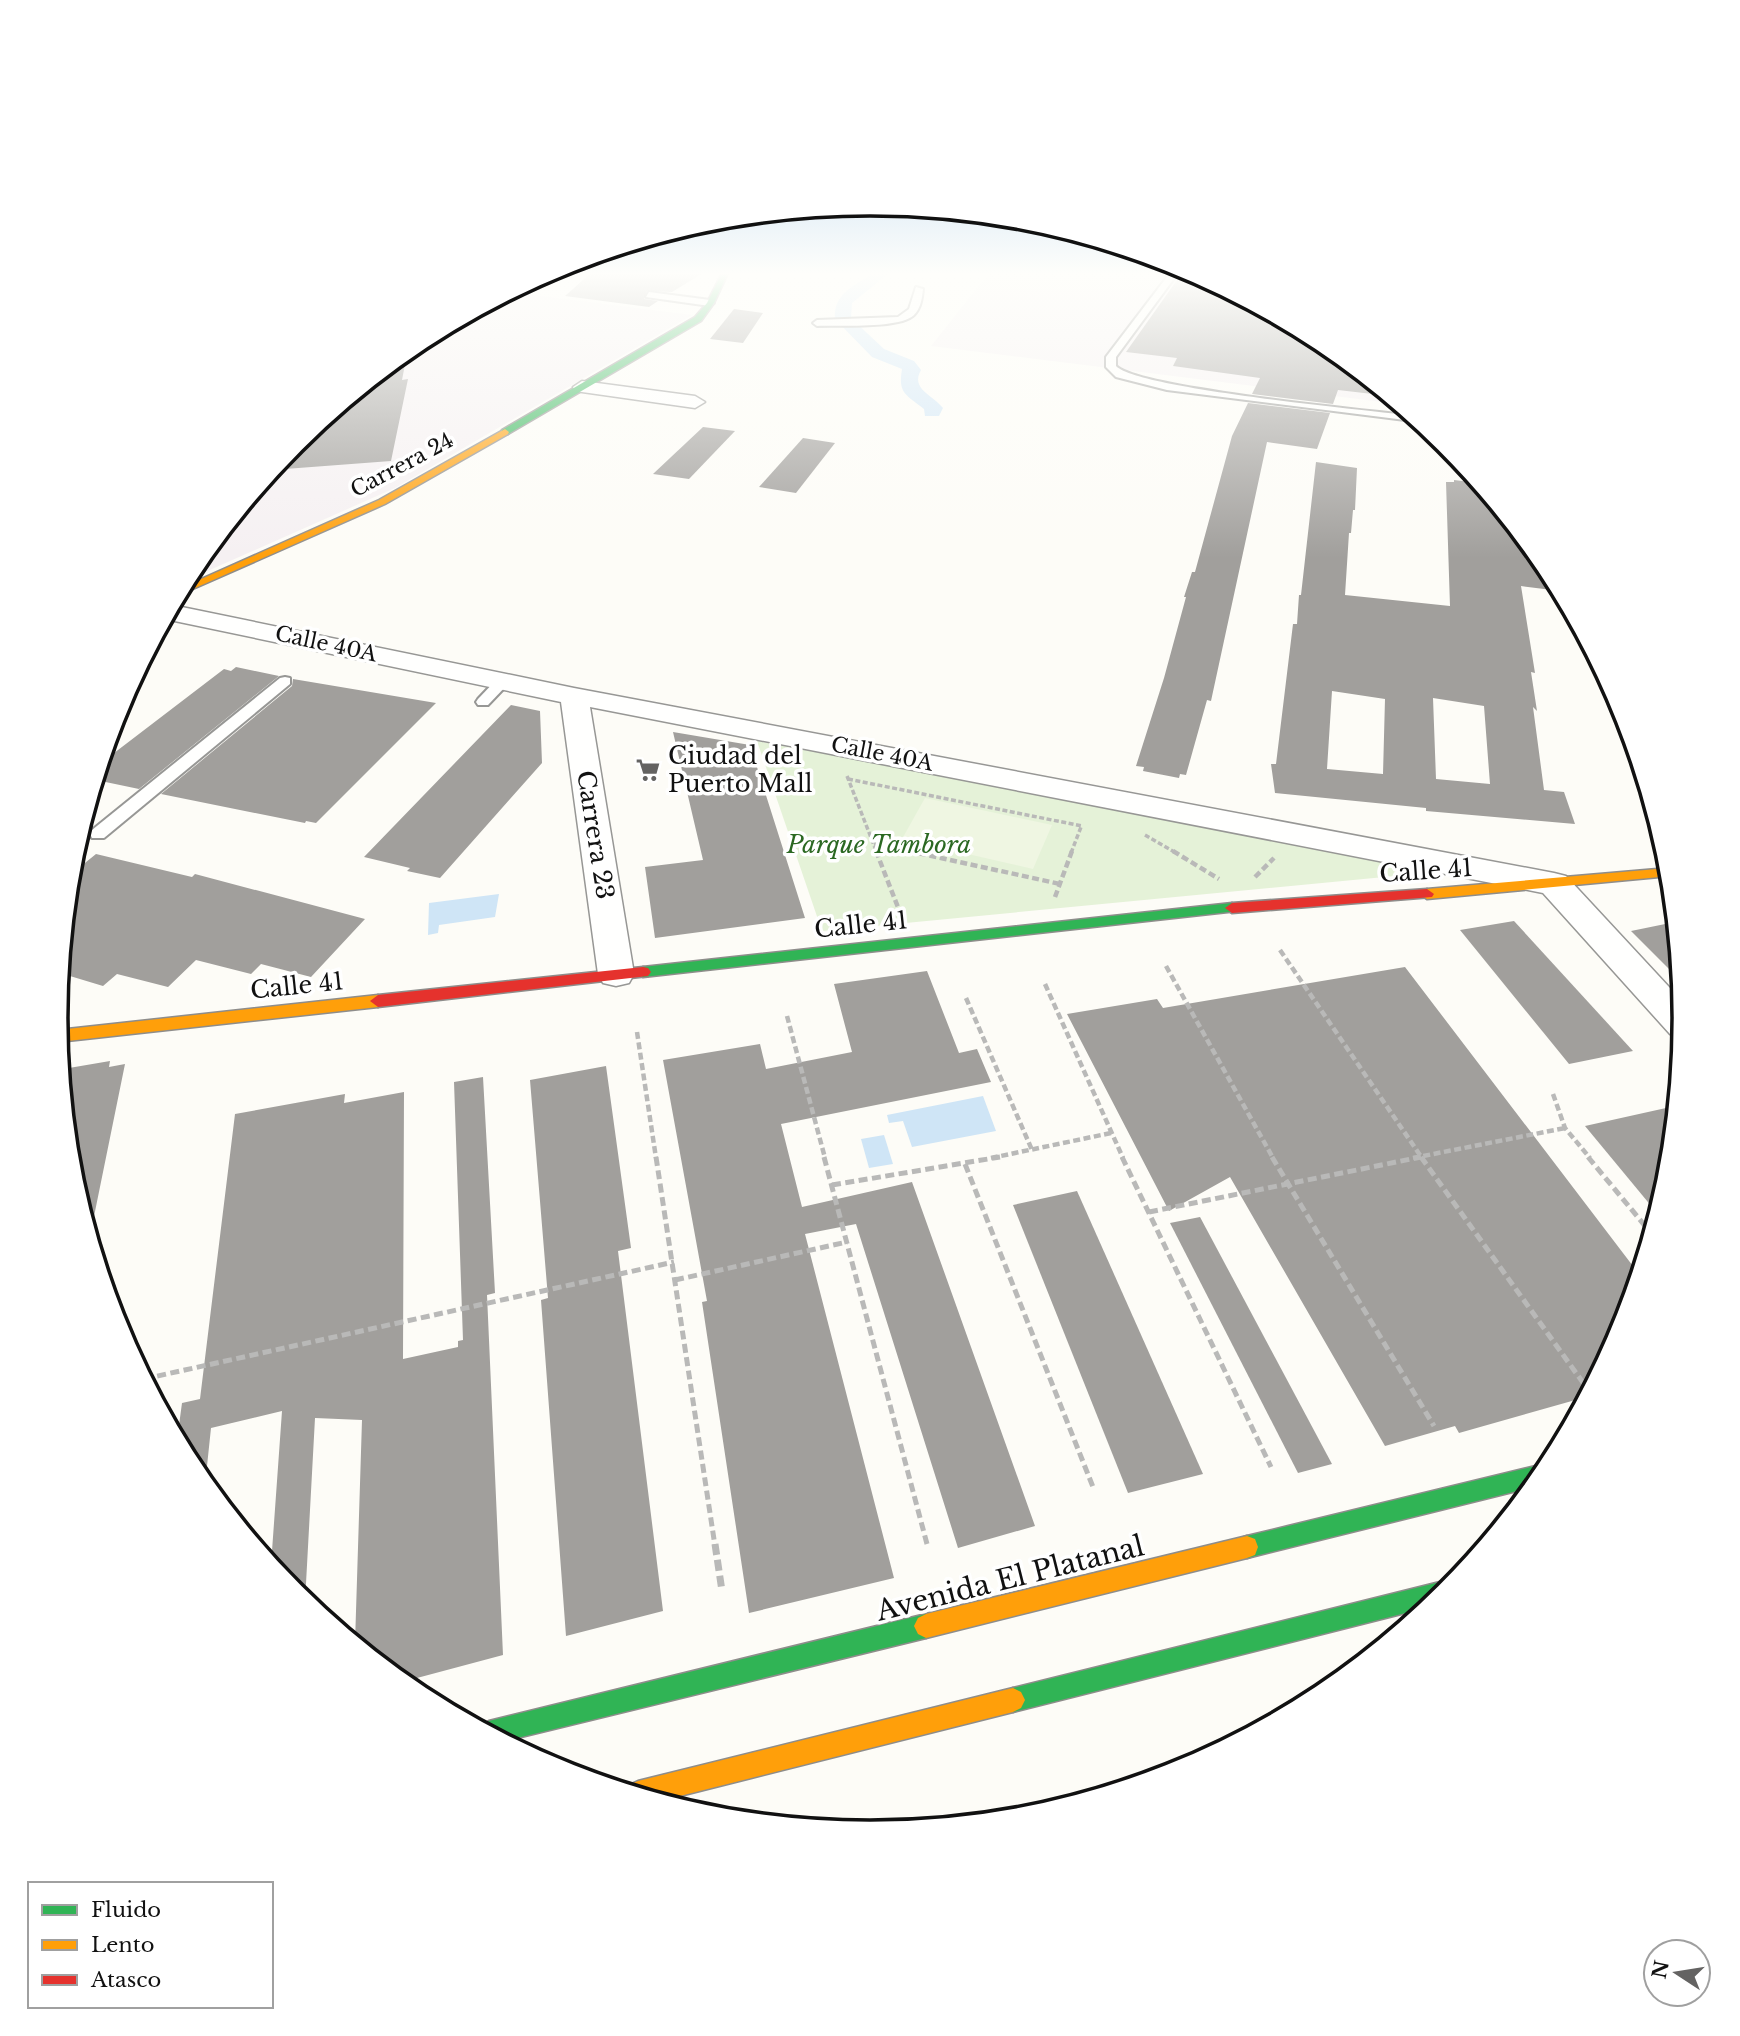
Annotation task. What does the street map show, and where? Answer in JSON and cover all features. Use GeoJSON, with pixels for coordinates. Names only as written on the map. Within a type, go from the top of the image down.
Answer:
{"type":"FeatureCollection","features":[{"type":"Feature","properties":{"kind":"street","name":"Carrera 24"},"geometry":{"type":"LineString","coordinates":[[195,586],[382,502],[614,368]]}},
{"type":"Feature","properties":{"kind":"street"},"geometry":{"type":"LineString","coordinates":[[582,387],[695,402]]}},
{"type":"Feature","properties":{"kind":"street","name":"Calle 40A"},"geometry":{"type":"LineString","coordinates":[[178,614],[493,691],[574,696],[1555,884]]}},
{"type":"Feature","properties":{"kind":"street","name":"Carrera 23"},"geometry":{"type":"LineString","coordinates":[[574,696],[616,974]]}},
{"type":"Feature","properties":{"kind":"street","name":"Calle 41"},"geometry":{"type":"LineString","coordinates":[[69,1035],[1222,909],[1555,884],[1658,873]]}},
{"type":"Feature","properties":{"kind":"street"},"geometry":{"type":"LineString","coordinates":[[1555,884],[1672,1013]]}},
{"type":"Feature","properties":{"kind":"street","name":"Avenida El Platanal"},"geometry":{"type":"LineString","coordinates":[[502,1730],[1526,1478]]}},
{"type":"Feature","properties":{"kind":"street"},"geometry":{"type":"LineString","coordinates":[[655,1790],[1424,1597]]}},
{"type":"Feature","properties":{"kind":"lane"},"geometry":{"type":"LineString","coordinates":[[1112,368],[1119,375],[1167,387],[1402,418]]}},
{"type":"Feature","properties":{"kind":"lane"},"geometry":{"type":"LineString","coordinates":[[98,834],[285,681]]}},
{"type":"Feature","properties":{"kind":"path"},"geometry":{"type":"LineString","coordinates":[[838,746],[839,756],[904,923],[906,944]]}},
{"type":"Feature","properties":{"kind":"path"},"geometry":{"type":"LineString","coordinates":[[848,779],[1082,826]]}},
{"type":"Feature","properties":{"kind":"path"},"geometry":{"type":"LineString","coordinates":[[1042,929],[1092,794]]}},
{"type":"Feature","properties":{"kind":"path"},"geometry":{"type":"LineString","coordinates":[[1136,830],[1240,892]]}},
{"type":"Feature","properties":{"kind":"path"},"geometry":{"type":"LineString","coordinates":[[1222,909],[1291,840],[1294,833]]}},
{"type":"Feature","properties":{"kind":"path"},"geometry":{"type":"LineString","coordinates":[[873,844],[1060,884]]}},
{"type":"Feature","properties":{"kind":"path"},"geometry":{"type":"LineString","coordinates":[[1280,950],[1420,1155],[1583,1383]]}},
{"type":"Feature","properties":{"kind":"path"},"geometry":{"type":"LineString","coordinates":[[1166,966],[1288,1186],[1434,1426]]}},
{"type":"Feature","properties":{"kind":"path"},"geometry":{"type":"LineString","coordinates":[[1045,984],[1111,1133],[1271,1467]]}},
{"type":"Feature","properties":{"kind":"path"},"geometry":{"type":"LineString","coordinates":[[966,998],[1032,1150]]}},
{"type":"Feature","properties":{"kind":"path"},"geometry":{"type":"LineString","coordinates":[[787,1016],[927,1544]]}},
{"type":"Feature","properties":{"kind":"path"},"geometry":{"type":"LineString","coordinates":[[637,1032],[722,1591]]}},
{"type":"Feature","properties":{"kind":"path"},"geometry":{"type":"LineString","coordinates":[[1553,1094],[1565,1128],[1644,1225]]}},
{"type":"Feature","properties":{"kind":"path"},"geometry":{"type":"LineString","coordinates":[[1149,1212],[1288,1186],[1420,1155],[1565,1128]]}},
{"type":"Feature","properties":{"kind":"path"},"geometry":{"type":"LineString","coordinates":[[832,1185],[965,1164],[1111,1133]]}},
{"type":"Feature","properties":{"kind":"path"},"geometry":{"type":"LineString","coordinates":[[965,1164],[1093,1487]]}},
{"type":"Feature","properties":{"kind":"path"},"geometry":{"type":"LineString","coordinates":[[675,1280],[847,1242]]}},
{"type":"Feature","properties":{"kind":"path"},"geometry":{"type":"LineString","coordinates":[[153,1376],[674,1262]]}},
{"type":"Feature","properties":{"kind":"shaded area"},"geometry":{"type":"Polygon","coordinates":[[[401,368],[601,368],[395,488],[203,573],[267,489],[303,451],[341,415],[401,368]]]}},
{"type":"Feature","properties":{"kind":"shaded area"},"geometry":{"type":"Polygon","coordinates":[[[1108,368],[1339,368],[1383,402],[1108,368]]]}},
{"type":"Feature","properties":{"kind":"green space","name":"Parque Tambora"},"geometry":{"type":"Polygon","coordinates":[[[757,741],[1291,840],[1426,873],[822,931],[757,741]]]}},
{"type":"Feature","properties":{"kind":"green space"},"geometry":{"type":"Polygon","coordinates":[[[925,798],[1052,825],[1033,869],[902,839],[925,798]]]}},
{"type":"Feature","properties":{"kind":"water"},"geometry":{"type":"Polygon","coordinates":[[[499,894],[495,917],[439,925],[438,933],[428,935],[429,903],[499,894]]]}},
{"type":"Feature","properties":{"kind":"water"},"geometry":{"type":"Polygon","coordinates":[[[983,1096],[996,1131],[912,1147],[903,1121],[889,1123],[887,1115],[983,1096]]]}},
{"type":"Feature","properties":{"kind":"water"},"geometry":{"type":"Polygon","coordinates":[[[884,1135],[893,1164],[869,1168],[861,1139],[884,1135]]]}},
{"type":"Feature","properties":{"kind":"building"},"geometry":{"type":"Polygon","coordinates":[[[404,368],[402,380],[408,379],[391,461],[286,469],[341,415],[404,368]]]}},
{"type":"Feature","properties":{"kind":"building"},"geometry":{"type":"Polygon","coordinates":[[[1188,368],[1339,368],[1373,394],[1338,390],[1333,404],[1252,394],[1260,378],[1188,368]]]}},
{"type":"Feature","properties":{"kind":"building"},"geometry":{"type":"Polygon","coordinates":[[[1248,403],[1330,413],[1317,449],[1267,442],[1211,701],[1207,700],[1186,775],[1180,774],[1179,778],[1143,771],[1144,767],[1136,766],[1164,678],[1184,597],[1192,572],[1195,572],[1232,436],[1248,403]]]}},
{"type":"Feature","properties":{"kind":"building"},"geometry":{"type":"Polygon","coordinates":[[[703,427],[735,431],[689,479],[653,474],[703,427]]]}},
{"type":"Feature","properties":{"kind":"building"},"geometry":{"type":"Polygon","coordinates":[[[803,438],[835,443],[796,493],[759,487],[803,438]]]}},
{"type":"Feature","properties":{"kind":"building"},"geometry":{"type":"Polygon","coordinates":[[[1316,462],[1357,468],[1345,595],[1450,606],[1446,482],[1466,481],[1506,530],[1547,589],[1521,586],[1535,673],[1531,672],[1537,711],[1533,707],[1544,790],[1564,792],[1575,824],[1426,811],[1426,808],[1275,793],[1271,764],[1276,764],[1316,462]],[[1332,691],[1327,769],[1383,774],[1385,699],[1332,691]],[[1433,698],[1436,779],[1490,784],[1484,706],[1433,698]]]}},
{"type":"Feature","properties":{"kind":"building"},"geometry":{"type":"Polygon","coordinates":[[[236,667],[279,676],[139,789],[104,782],[113,754],[224,669],[231,671],[236,667]]]}},
{"type":"Feature","properties":{"kind":"building"},"geometry":{"type":"Polygon","coordinates":[[[293,679],[436,703],[316,823],[161,794],[292,686],[293,679]]]}},
{"type":"Feature","properties":{"kind":"building"},"geometry":{"type":"Polygon","coordinates":[[[511,705],[540,711],[542,763],[440,878],[364,857],[511,705]]]}},
{"type":"Feature","properties":{"kind":"building"},"geometry":{"type":"Polygon","coordinates":[[[673,732],[750,745],[805,918],[655,938],[645,867],[703,860],[673,732]]]}},
{"type":"Feature","properties":{"kind":"building"},"geometry":{"type":"Polygon","coordinates":[[[96,854],[192,877],[195,874],[365,919],[311,977],[261,964],[251,974],[196,960],[168,987],[117,974],[103,986],[70,976],[75,913],[84,864],[96,854]]]}},
{"type":"Feature","properties":{"kind":"building"},"geometry":{"type":"Polygon","coordinates":[[[1514,921],[1633,1051],[1569,1064],[1460,930],[1514,921]]]}},
{"type":"Feature","properties":{"kind":"building"},"geometry":{"type":"Polygon","coordinates":[[[1666,924],[1670,970],[1631,931],[1666,924]]]}},
{"type":"Feature","properties":{"kind":"building"},"geometry":{"type":"Polygon","coordinates":[[[1405,967],[1632,1265],[1611,1325],[1574,1400],[1459,1433],[1455,1426],[1385,1446],[1230,1177],[1169,1211],[1067,1014],[1157,999],[1163,1008],[1405,967]]]}},
{"type":"Feature","properties":{"kind":"building"},"geometry":{"type":"Polygon","coordinates":[[[927,971],[959,1053],[977,1049],[991,1082],[781,1124],[802,1207],[912,1182],[1035,1526],[958,1548],[856,1224],[805,1234],[894,1578],[749,1613],[702,1302],[707,1301],[663,1060],[760,1044],[766,1069],[852,1052],[834,984],[927,971]]]}},
{"type":"Feature","properties":{"kind":"building"},"geometry":{"type":"Polygon","coordinates":[[[110,1061],[109,1067],[125,1064],[94,1217],[75,1123],[70,1068],[110,1061]]]}},
{"type":"Feature","properties":{"kind":"building"},"geometry":{"type":"Polygon","coordinates":[[[606,1066],[631,1248],[618,1251],[663,1611],[566,1636],[541,1300],[548,1298],[530,1080],[606,1066]]]}},
{"type":"Feature","properties":{"kind":"building"},"geometry":{"type":"Polygon","coordinates":[[[483,1077],[495,1293],[487,1295],[503,1655],[416,1678],[355,1633],[362,1420],[315,1418],[306,1588],[272,1552],[282,1411],[211,1428],[207,1468],[179,1424],[182,1403],[200,1399],[235,1114],[345,1094],[344,1103],[404,1092],[403,1359],[458,1347],[458,1341],[463,1340],[454,1082],[483,1077]]]}},
{"type":"Feature","properties":{"kind":"building"},"geometry":{"type":"Polygon","coordinates":[[[1666,1108],[1649,1204],[1585,1126],[1666,1108]]]}},
{"type":"Feature","properties":{"kind":"building"},"geometry":{"type":"Polygon","coordinates":[[[1077,1191],[1203,1474],[1128,1493],[1013,1205],[1077,1191]]]}},
{"type":"Feature","properties":{"kind":"building"},"geometry":{"type":"Polygon","coordinates":[[[1200,1217],[1332,1464],[1298,1473],[1170,1223],[1200,1217]]]}},
{"type":"Feature","properties":{"kind":"waterway"},"geometry":{"type":"LineString","coordinates":[[910,368],[908,377],[910,389],[934,408],[932,412]]}},
{"type":"Feature","properties":{"kind":"traffic: fast"},"geometry":{"type":"LineString","coordinates":[[505,432],[614,368]]}},
{"type":"Feature","properties":{"kind":"traffic: fast"},"geometry":{"type":"LineString","coordinates":[[643,972],[1232,908]]}},
{"type":"Feature","properties":{"kind":"traffic: fast"},"geometry":{"type":"LineString","coordinates":[[1247,1547],[1526,1478]]}},
{"type":"Feature","properties":{"kind":"traffic: fast"},"geometry":{"type":"LineString","coordinates":[[1013,1700],[1424,1597]]}},
{"type":"Feature","properties":{"kind":"traffic: fast"},"geometry":{"type":"LineString","coordinates":[[502,1730],[926,1626]]}},
{"type":"Feature","properties":{"kind":"traffic: slow"},"geometry":{"type":"LineString","coordinates":[[195,586],[382,502],[505,432]]}},
{"type":"Feature","properties":{"kind":"traffic: slow"},"geometry":{"type":"LineString","coordinates":[[1427,894],[1658,873]]}},
{"type":"Feature","properties":{"kind":"traffic: slow"},"geometry":{"type":"LineString","coordinates":[[69,1035],[378,1001]]}},
{"type":"Feature","properties":{"kind":"traffic: slow"},"geometry":{"type":"LineString","coordinates":[[926,1626],[1247,1547]]}},
{"type":"Feature","properties":{"kind":"traffic: slow"},"geometry":{"type":"LineString","coordinates":[[655,1790],[1013,1700]]}},
{"type":"Feature","properties":{"kind":"traffic: jam"},"geometry":{"type":"LineString","coordinates":[[1232,908],[1427,894]]}},
{"type":"Feature","properties":{"kind":"traffic: jam"},"geometry":{"type":"LineString","coordinates":[[378,1001],[643,972]]}},
{"type":"Feature","properties":{"kind":"place","name":"Ciudad del Puerto Mall"},"geometry":{"type":"Point","coordinates":[648,770]}}]}
